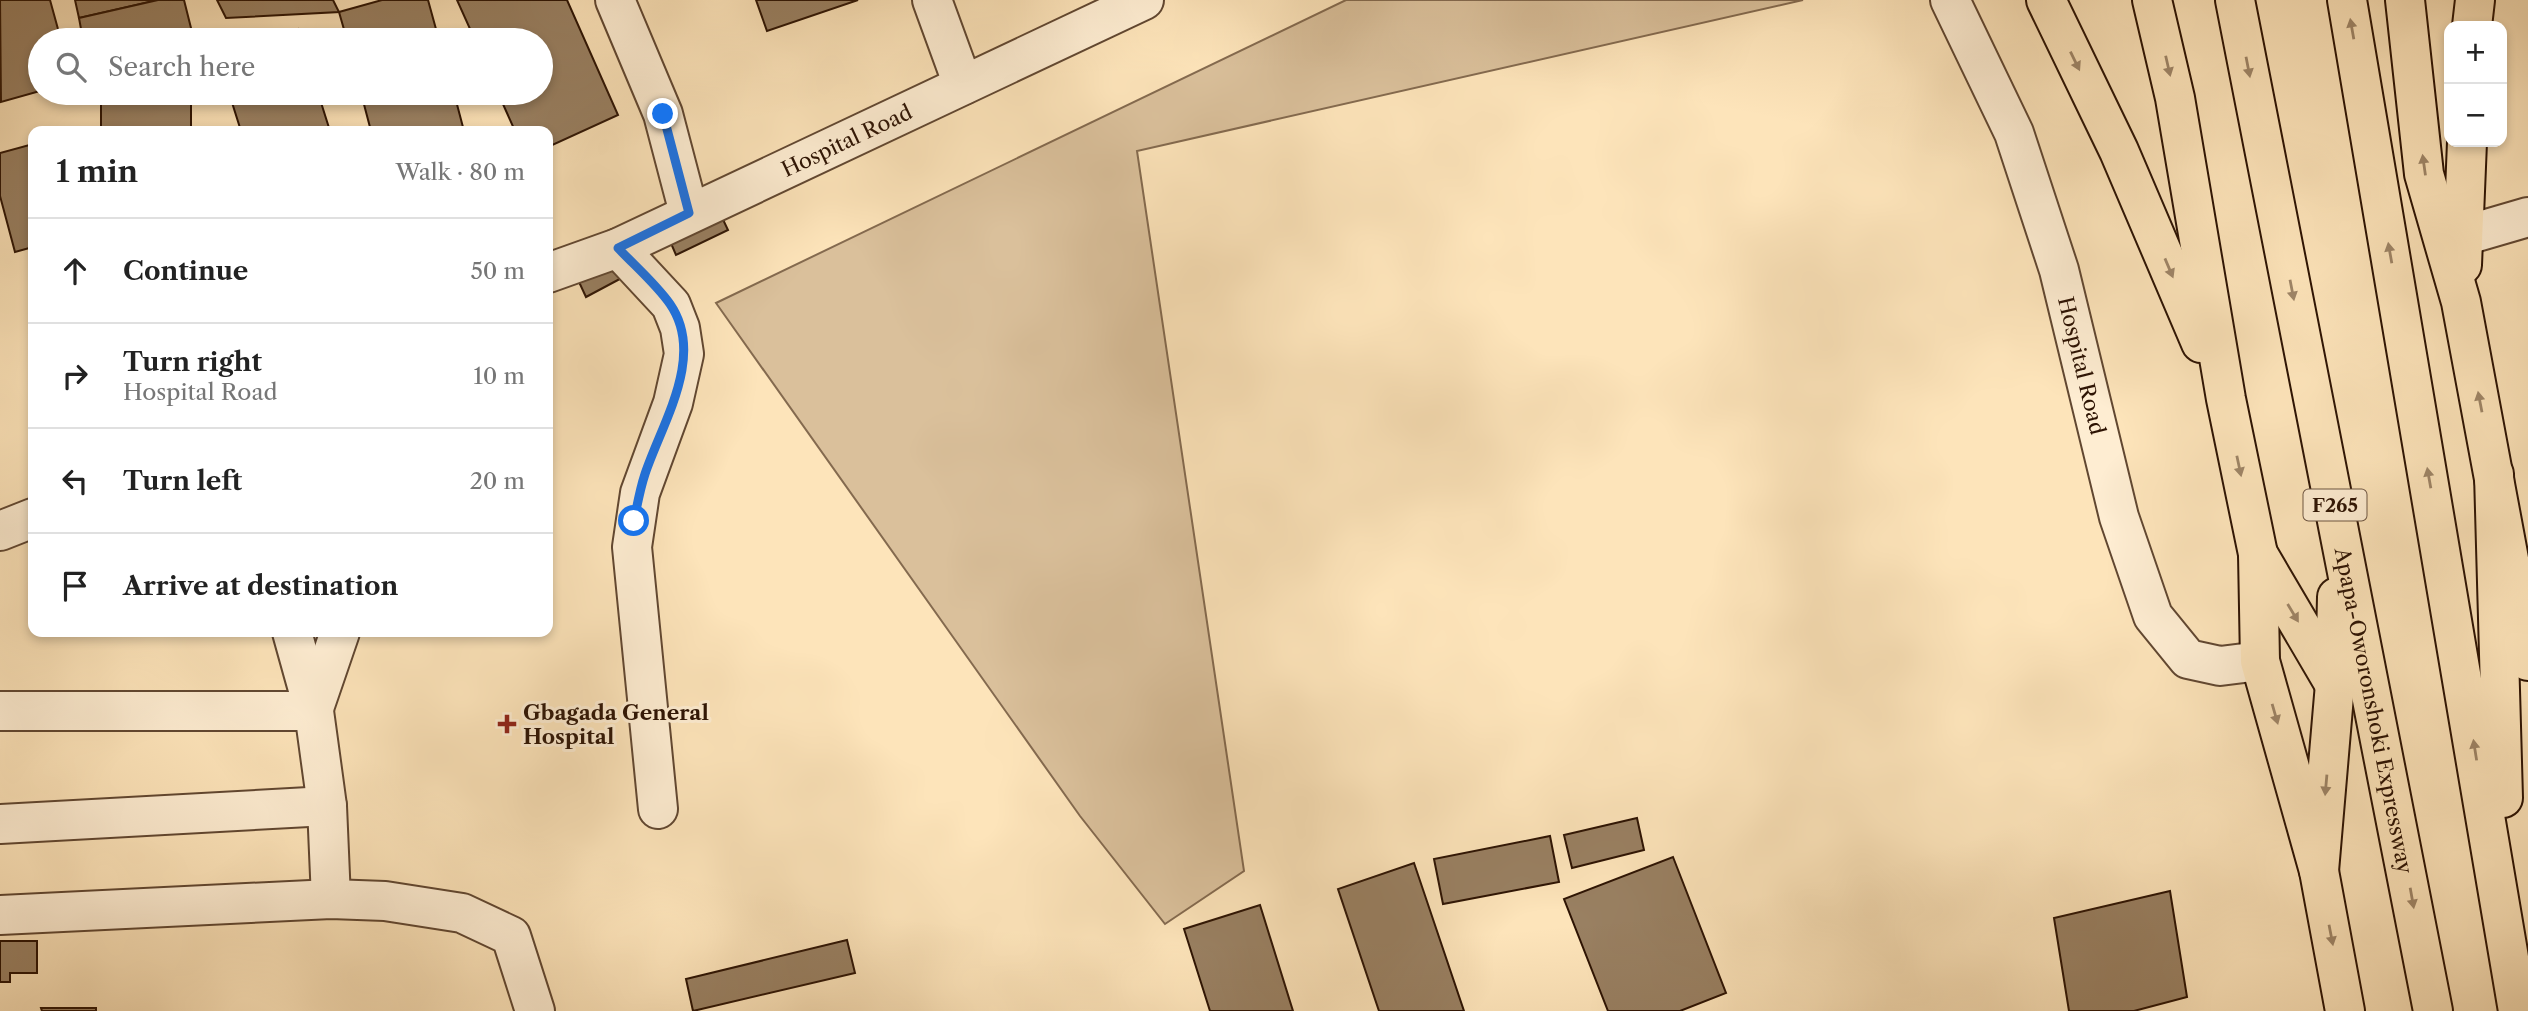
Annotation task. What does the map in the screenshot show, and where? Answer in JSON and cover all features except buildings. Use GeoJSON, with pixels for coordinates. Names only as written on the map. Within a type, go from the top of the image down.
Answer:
{"type":"FeatureCollection","features":[{"type":"Feature","properties":{"kind":"main road"},"geometry":{"type":"LineString","coordinates":[[2046,0],[2119,151],[2226,400]]}},
{"type":"Feature","properties":{"kind":"main road"},"geometry":{"type":"LineString","coordinates":[[2152,0],[2175,98],[2226,400],[2258,555],[2260,662],[2319,871],[2345,1011]]}},
{"type":"Feature","properties":{"kind":"main road","name":"Apapa-Oworonshoki Expressway"},"geometry":{"type":"LineString","coordinates":[[2235,0],[2433,1011]]}},
{"type":"Feature","properties":{"kind":"main road"},"geometry":{"type":"LineString","coordinates":[[2347,0],[2518,1011]]}},
{"type":"Feature","properties":{"kind":"main road"},"geometry":{"type":"LineString","coordinates":[[2405,0],[2424,174],[2461,302],[2526,637]]}},
{"type":"Feature","properties":{"kind":"main road"},"geometry":{"type":"LineString","coordinates":[[2473,21],[2475,0]]}},
{"type":"Feature","properties":{"kind":"main road"},"geometry":{"type":"LineString","coordinates":[[2461,302],[2467,147]]}},
{"type":"Feature","properties":{"kind":"main road"},"geometry":{"type":"LineString","coordinates":[[2494,474],[2506,940]]}},
{"type":"Feature","properties":{"kind":"main road"},"geometry":{"type":"LineString","coordinates":[[2319,871],[2335,684],[2338,521]]}},
{"type":"Feature","properties":{"kind":"main road"},"geometry":{"type":"LineString","coordinates":[[2437,523],[2528,785]]}},
{"type":"Feature","properties":{"kind":"main road"},"geometry":{"type":"LineString","coordinates":[[2258,555],[2335,684],[2401,839]]}},
{"type":"Feature","properties":{"kind":"street"},"geometry":{"type":"LineString","coordinates":[[615,0],[663,114],[689,213]]}},
{"type":"Feature","properties":{"kind":"street"},"geometry":{"type":"LineString","coordinates":[[932,0],[963,85]]}},
{"type":"Feature","properties":{"kind":"street","name":"Hospital Road"},"geometry":{"type":"LineString","coordinates":[[553,271],[618,248],[1144,0]]}},
{"type":"Feature","properties":{"kind":"street","name":"Hospital Road"},"geometry":{"type":"LineString","coordinates":[[1950,0],[2014,133],[2059,270],[2119,517],[2153,616],[2188,659],[2220,666],[2260,662]]}},
{"type":"Feature","properties":{"kind":"street"},"geometry":{"type":"LineString","coordinates":[[2463,236],[2528,216]]}},
{"type":"Feature","properties":{"kind":"street"},"geometry":{"type":"LineString","coordinates":[[618,248],[671,305],[680,328],[684,354],[673,403],[640,493],[633,534],[658,809]]}},
{"type":"Feature","properties":{"kind":"street"},"geometry":{"type":"LineString","coordinates":[[0,531],[28,520]]}},
{"type":"Feature","properties":{"kind":"street"},"geometry":{"type":"LineString","coordinates":[[293,637],[314,710],[327,806],[331,899]]}},
{"type":"Feature","properties":{"kind":"street"},"geometry":{"type":"LineString","coordinates":[[314,710],[338,637]]}},
{"type":"Feature","properties":{"kind":"street"},"geometry":{"type":"LineString","coordinates":[[0,710],[314,710]]}},
{"type":"Feature","properties":{"kind":"street"},"geometry":{"type":"LineString","coordinates":[[0,824],[327,806]]}},
{"type":"Feature","properties":{"kind":"street"},"geometry":{"type":"LineString","coordinates":[[0,915],[331,899],[385,901],[462,913],[511,936],[535,1011]]}},
{"type":"Feature","properties":{"kind":"shaded area"},"geometry":{"type":"Polygon","coordinates":[[[1346,0],[1803,0],[1137,151],[1244,871],[1165,924],[1080,816],[716,303],[1346,0]]]}},
{"type":"Feature","properties":{"kind":"place","name":"Gbagada General Hospital"},"geometry":{"type":"Point","coordinates":[507,724]}},
{"type":"Feature","properties":{"kind":"route"},"geometry":{"type":"LineString","coordinates":[[634,521],[646,472],[673,403],[684,354],[680,328],[671,305],[618,248],[689,213],[663,114]]}}]}
